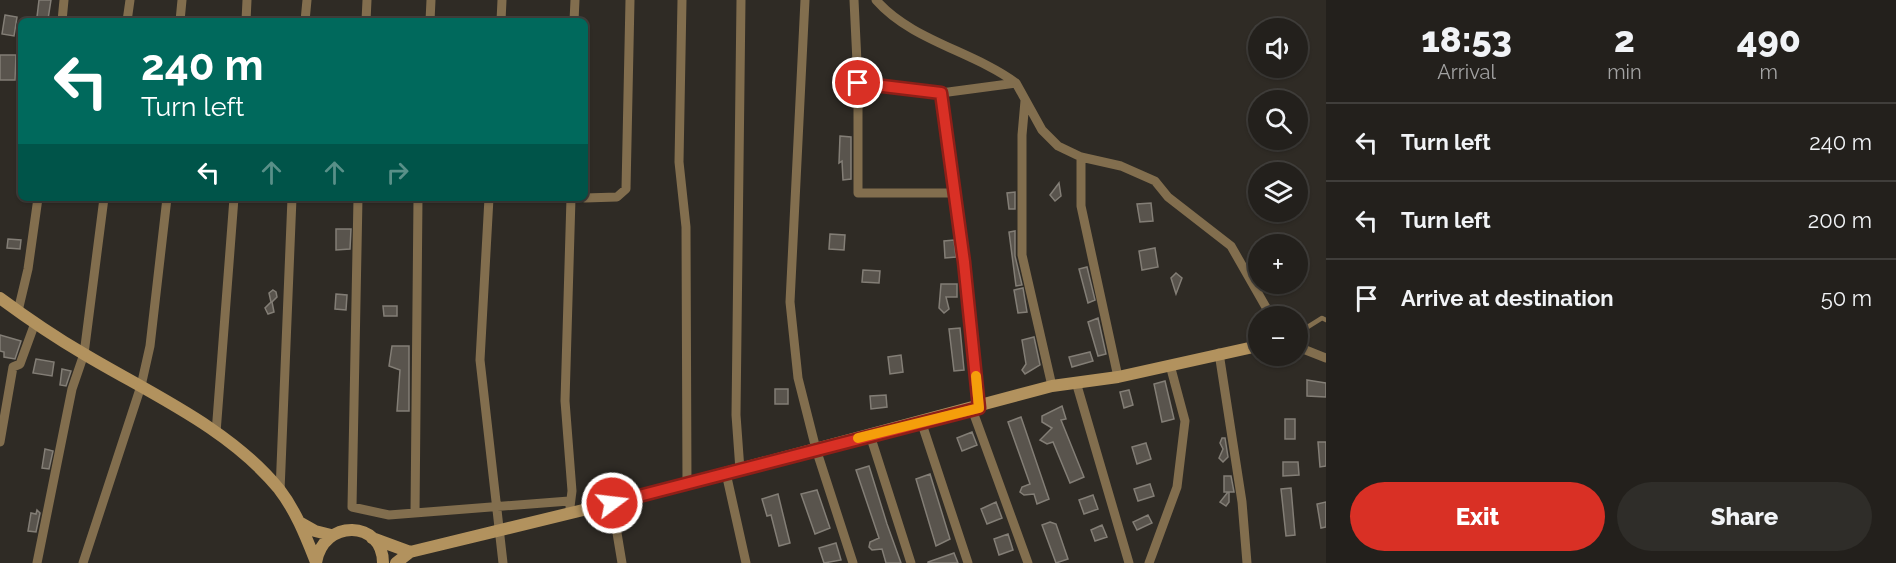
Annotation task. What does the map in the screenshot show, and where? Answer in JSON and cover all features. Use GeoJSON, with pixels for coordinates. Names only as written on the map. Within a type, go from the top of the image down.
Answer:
{"type":"FeatureCollection","features":[{"type":"Feature","properties":{"kind":"street"},"geometry":{"type":"LineString","coordinates":[[62,18],[64,0]]}},
{"type":"Feature","properties":{"kind":"street"},"geometry":{"type":"LineString","coordinates":[[127,18],[130,0]]}},
{"type":"Feature","properties":{"kind":"street"},"geometry":{"type":"LineString","coordinates":[[180,18],[182,0]]}},
{"type":"Feature","properties":{"kind":"street"},"geometry":{"type":"LineString","coordinates":[[246,18],[247,0]]}},
{"type":"Feature","properties":{"kind":"street"},"geometry":{"type":"LineString","coordinates":[[305,18],[307,0]]}},
{"type":"Feature","properties":{"kind":"street"},"geometry":{"type":"LineString","coordinates":[[366,18],[367,0]]}},
{"type":"Feature","properties":{"kind":"street"},"geometry":{"type":"LineString","coordinates":[[430,18],[431,0]]}},
{"type":"Feature","properties":{"kind":"street"},"geometry":{"type":"LineString","coordinates":[[501,18],[502,0]]}},
{"type":"Feature","properties":{"kind":"street"},"geometry":{"type":"LineString","coordinates":[[574,0],[574,18]]}},
{"type":"Feature","properties":{"kind":"street"},"geometry":{"type":"LineString","coordinates":[[588,198],[617,197],[626,189],[630,0]]}},
{"type":"Feature","properties":{"kind":"street"},"geometry":{"type":"LineString","coordinates":[[682,0],[679,162],[686,227],[687,484]]}},
{"type":"Feature","properties":{"kind":"street"},"geometry":{"type":"LineString","coordinates":[[740,470],[735,415],[741,0]]}},
{"type":"Feature","properties":{"kind":"street"},"geometry":{"type":"LineString","coordinates":[[805,0],[790,302],[798,378],[816,449],[853,563]]}},
{"type":"Feature","properties":{"kind":"street"},"geometry":{"type":"LineString","coordinates":[[854,0],[858,83],[858,193],[955,193]]}},
{"type":"Feature","properties":{"kind":"street"},"geometry":{"type":"LineString","coordinates":[[876,0],[917,31],[994,67],[1016,83],[1042,130],[1058,146],[1080,157],[1121,165],[1155,181],[1168,197],[1231,246],[1265,306]]}},
{"type":"Feature","properties":{"kind":"street"},"geometry":{"type":"LineString","coordinates":[[858,83],[941,93],[1016,83]]}},
{"type":"Feature","properties":{"kind":"street"},"geometry":{"type":"LineString","coordinates":[[941,93],[955,193],[976,408],[1028,563]]}},
{"type":"Feature","properties":{"kind":"street"},"geometry":{"type":"LineString","coordinates":[[1026,101],[1022,135],[1022,255],[1052,386]]}},
{"type":"Feature","properties":{"kind":"street"},"geometry":{"type":"LineString","coordinates":[[1080,157],[1081,206],[1119,376]]}},
{"type":"Feature","properties":{"kind":"street"},"geometry":{"type":"LineString","coordinates":[[18,311],[28,269],[38,201]]}},
{"type":"Feature","properties":{"kind":"street"},"geometry":{"type":"LineString","coordinates":[[37,563],[72,389],[84,354],[104,201]]}},
{"type":"Feature","properties":{"kind":"street"},"geometry":{"type":"LineString","coordinates":[[83,563],[141,386],[150,346],[167,201]]}},
{"type":"Feature","properties":{"kind":"street"},"geometry":{"type":"LineString","coordinates":[[216,433],[220,406],[234,201]]}},
{"type":"Feature","properties":{"kind":"street"},"geometry":{"type":"LineString","coordinates":[[280,491],[292,201]]}},
{"type":"Feature","properties":{"kind":"street"},"geometry":{"type":"LineString","coordinates":[[358,201],[352,507],[388,515],[496,506],[570,507],[612,503],[1052,386],[1119,376],[1248,348]]}},
{"type":"Feature","properties":{"kind":"street"},"geometry":{"type":"LineString","coordinates":[[416,513],[418,201]]}},
{"type":"Feature","properties":{"kind":"street"},"geometry":{"type":"LineString","coordinates":[[489,201],[480,360],[503,563]]}},
{"type":"Feature","properties":{"kind":"street"},"geometry":{"type":"LineString","coordinates":[[570,507],[572,491],[565,401],[571,201]]}},
{"type":"Feature","properties":{"kind":"street"},"geometry":{"type":"LineString","coordinates":[[0,298],[84,354],[141,386],[216,433],[248,458],[280,491],[299,522],[316,563]]}},
{"type":"Feature","properties":{"kind":"street"},"geometry":{"type":"LineString","coordinates":[[0,442],[13,367],[20,364],[35,323]]}},
{"type":"Feature","properties":{"kind":"street"},"geometry":{"type":"LineString","coordinates":[[1308,350],[1326,358]]}},
{"type":"Feature","properties":{"kind":"street"},"geometry":{"type":"LineString","coordinates":[[1219,353],[1242,502],[1247,563]]}},
{"type":"Feature","properties":{"kind":"street"},"geometry":{"type":"LineString","coordinates":[[1149,563],[1177,487],[1185,421],[1170,365]]}},
{"type":"Feature","properties":{"kind":"street"},"geometry":{"type":"LineString","coordinates":[[1076,382],[1129,563]]}},
{"type":"Feature","properties":{"kind":"street"},"geometry":{"type":"LineString","coordinates":[[921,421],[968,563]]}},
{"type":"Feature","properties":{"kind":"street"},"geometry":{"type":"LineString","coordinates":[[870,435],[910,563]]}},
{"type":"Feature","properties":{"kind":"street"},"geometry":{"type":"LineString","coordinates":[[726,473],[746,563]]}},
{"type":"Feature","properties":{"kind":"street"},"geometry":{"type":"LineString","coordinates":[[612,503],[622,563]]}},
{"type":"Feature","properties":{"kind":"street"},"geometry":{"type":"LineString","coordinates":[[396,563],[410,552],[499,529],[570,507]]}},
{"type":"Feature","properties":{"kind":"street"},"geometry":{"type":"LineString","coordinates":[[299,522],[315,531],[331,535],[352,530],[410,552]]}},
{"type":"Feature","properties":{"kind":"street"},"geometry":{"type":"LineString","coordinates":[[316,563],[323,543],[331,535]]}},
{"type":"Feature","properties":{"kind":"street"},"geometry":{"type":"LineString","coordinates":[[372,538],[379,547],[382,563]]}},
{"type":"Feature","properties":{"kind":"lane"},"geometry":{"type":"LineString","coordinates":[[1308,326],[1322,318],[1326,320]]}},
{"type":"Feature","properties":{"kind":"building"},"geometry":{"type":"Polygon","coordinates":[[[39,0],[51,0],[48,18],[37,17],[39,0]]]}},
{"type":"Feature","properties":{"kind":"building"},"geometry":{"type":"Polygon","coordinates":[[[5,15],[17,17],[14,36],[2,34],[5,15]]]}},
{"type":"Feature","properties":{"kind":"building"},"geometry":{"type":"Polygon","coordinates":[[[0,55],[16,55],[15,80],[0,80],[0,55]]]}},
{"type":"Feature","properties":{"kind":"building"},"geometry":{"type":"Polygon","coordinates":[[[840,136],[851,137],[851,179],[843,180],[842,161],[839,163],[840,136]]]}},
{"type":"Feature","properties":{"kind":"building"},"geometry":{"type":"Polygon","coordinates":[[[1059,183],[1061,196],[1055,201],[1050,195],[1059,183]]]}},
{"type":"Feature","properties":{"kind":"building"},"geometry":{"type":"Polygon","coordinates":[[[1015,192],[1015,209],[1009,209],[1007,193],[1015,192]]]}},
{"type":"Feature","properties":{"kind":"building"},"geometry":{"type":"Polygon","coordinates":[[[1151,203],[1153,221],[1140,222],[1137,204],[1151,203]]]}},
{"type":"Feature","properties":{"kind":"building"},"geometry":{"type":"Polygon","coordinates":[[[336,229],[351,229],[350,249],[336,250],[336,229]]]}},
{"type":"Feature","properties":{"kind":"building"},"geometry":{"type":"Polygon","coordinates":[[[1015,231],[1015,256],[1022,285],[1016,286],[1009,232],[1015,231]]]}},
{"type":"Feature","properties":{"kind":"building"},"geometry":{"type":"Polygon","coordinates":[[[830,234],[845,235],[844,250],[829,249],[830,234]]]}},
{"type":"Feature","properties":{"kind":"building"},"geometry":{"type":"Polygon","coordinates":[[[8,239],[21,240],[20,249],[7,248],[8,239]]]}},
{"type":"Feature","properties":{"kind":"building"},"geometry":{"type":"Polygon","coordinates":[[[954,240],[956,257],[945,258],[944,241],[954,240]]]}},
{"type":"Feature","properties":{"kind":"building"},"geometry":{"type":"Polygon","coordinates":[[[1155,248],[1158,267],[1142,270],[1139,251],[1155,248]]]}},
{"type":"Feature","properties":{"kind":"building"},"geometry":{"type":"Polygon","coordinates":[[[1087,267],[1095,300],[1088,303],[1079,269],[1087,267]]]}},
{"type":"Feature","properties":{"kind":"building"},"geometry":{"type":"Polygon","coordinates":[[[863,270],[880,271],[879,283],[862,282],[863,270]]]}},
{"type":"Feature","properties":{"kind":"building"},"geometry":{"type":"Polygon","coordinates":[[[1176,273],[1182,278],[1176,294],[1171,278],[1176,273]]]}},
{"type":"Feature","properties":{"kind":"building"},"geometry":{"type":"Polygon","coordinates":[[[941,284],[957,284],[957,297],[946,297],[949,309],[944,313],[939,308],[941,284]]]}},
{"type":"Feature","properties":{"kind":"building"},"geometry":{"type":"Polygon","coordinates":[[[1023,288],[1027,312],[1018,313],[1014,290],[1023,288]]]}},
{"type":"Feature","properties":{"kind":"building"},"geometry":{"type":"Polygon","coordinates":[[[273,290],[277,297],[272,302],[274,312],[268,314],[265,308],[271,302],[269,293],[273,290]]]}},
{"type":"Feature","properties":{"kind":"building"},"geometry":{"type":"Polygon","coordinates":[[[336,294],[347,295],[346,310],[335,309],[336,294]]]}},
{"type":"Feature","properties":{"kind":"building"},"geometry":{"type":"Polygon","coordinates":[[[383,306],[397,306],[397,316],[384,316],[383,306]]]}},
{"type":"Feature","properties":{"kind":"building"},"geometry":{"type":"Polygon","coordinates":[[[1098,318],[1106,354],[1098,356],[1088,322],[1098,318]]]}},
{"type":"Feature","properties":{"kind":"building"},"geometry":{"type":"Polygon","coordinates":[[[960,328],[964,370],[954,371],[949,329],[960,328]]]}},
{"type":"Feature","properties":{"kind":"building"},"geometry":{"type":"Polygon","coordinates":[[[0,335],[21,341],[15,359],[4,357],[4,352],[0,351],[0,335]]]}},
{"type":"Feature","properties":{"kind":"building"},"geometry":{"type":"Polygon","coordinates":[[[1034,337],[1040,365],[1025,374],[1022,370],[1026,364],[1022,340],[1034,337]]]}},
{"type":"Feature","properties":{"kind":"building"},"geometry":{"type":"Polygon","coordinates":[[[392,346],[409,346],[409,411],[397,411],[400,370],[389,366],[392,346]]]}},
{"type":"Feature","properties":{"kind":"building"},"geometry":{"type":"Polygon","coordinates":[[[1090,352],[1093,361],[1072,367],[1069,357],[1090,352]]]}},
{"type":"Feature","properties":{"kind":"building"},"geometry":{"type":"Polygon","coordinates":[[[901,355],[903,372],[890,374],[888,357],[901,355]]]}},
{"type":"Feature","properties":{"kind":"building"},"geometry":{"type":"Polygon","coordinates":[[[36,359],[54,362],[52,376],[33,373],[36,359]]]}},
{"type":"Feature","properties":{"kind":"building"},"geometry":{"type":"Polygon","coordinates":[[[62,369],[71,371],[66,386],[60,385],[62,369]]]}},
{"type":"Feature","properties":{"kind":"building"},"geometry":{"type":"Polygon","coordinates":[[[1307,380],[1326,383],[1326,397],[1307,396],[1307,380]]]}},
{"type":"Feature","properties":{"kind":"building"},"geometry":{"type":"Polygon","coordinates":[[[1165,381],[1174,419],[1162,422],[1154,384],[1165,381]]]}},
{"type":"Feature","properties":{"kind":"building"},"geometry":{"type":"Polygon","coordinates":[[[775,389],[788,389],[788,404],[775,404],[775,389]]]}},
{"type":"Feature","properties":{"kind":"building"},"geometry":{"type":"Polygon","coordinates":[[[1129,390],[1133,405],[1124,408],[1120,392],[1129,390]]]}},
{"type":"Feature","properties":{"kind":"building"},"geometry":{"type":"Polygon","coordinates":[[[886,395],[887,407],[871,409],[870,396],[886,395]]]}},
{"type":"Feature","properties":{"kind":"building"},"geometry":{"type":"Polygon","coordinates":[[[1062,406],[1066,419],[1061,420],[1084,477],[1070,483],[1053,442],[1047,444],[1040,440],[1052,428],[1042,422],[1042,416],[1062,406]]]}},
{"type":"Feature","properties":{"kind":"building"},"geometry":{"type":"Polygon","coordinates":[[[1021,417],[1049,499],[1037,504],[1034,494],[1024,495],[1020,492],[1022,487],[1030,484],[1008,422],[1021,417]]]}},
{"type":"Feature","properties":{"kind":"building"},"geometry":{"type":"Polygon","coordinates":[[[1285,419],[1295,419],[1295,439],[1285,439],[1285,419]]]}},
{"type":"Feature","properties":{"kind":"building"},"geometry":{"type":"Polygon","coordinates":[[[972,432],[977,445],[962,451],[957,438],[972,432]]]}},
{"type":"Feature","properties":{"kind":"building"},"geometry":{"type":"Polygon","coordinates":[[[1222,438],[1225,438],[1228,457],[1223,462],[1219,458],[1223,449],[1220,443],[1222,438]]]}},
{"type":"Feature","properties":{"kind":"building"},"geometry":{"type":"Polygon","coordinates":[[[1318,442],[1326,442],[1326,466],[1320,467],[1318,442]]]}},
{"type":"Feature","properties":{"kind":"building"},"geometry":{"type":"Polygon","coordinates":[[[1146,443],[1151,459],[1137,464],[1132,447],[1146,443]]]}},
{"type":"Feature","properties":{"kind":"building"},"geometry":{"type":"Polygon","coordinates":[[[45,449],[53,451],[49,469],[42,468],[45,449]]]}},
{"type":"Feature","properties":{"kind":"building"},"geometry":{"type":"Polygon","coordinates":[[[1283,462],[1298,462],[1299,475],[1283,476],[1283,462]]]}},
{"type":"Feature","properties":{"kind":"building"},"geometry":{"type":"Polygon","coordinates":[[[869,466],[901,563],[886,563],[882,549],[872,550],[869,547],[870,542],[879,538],[856,470],[869,466]]]}},
{"type":"Feature","properties":{"kind":"building"},"geometry":{"type":"Polygon","coordinates":[[[930,474],[950,539],[936,546],[916,479],[930,474]]]}},
{"type":"Feature","properties":{"kind":"building"},"geometry":{"type":"Polygon","coordinates":[[[1224,476],[1231,476],[1234,492],[1229,492],[1229,502],[1226,506],[1220,502],[1228,492],[1224,492],[1224,476]]]}},
{"type":"Feature","properties":{"kind":"building"},"geometry":{"type":"Polygon","coordinates":[[[1150,484],[1154,496],[1138,501],[1134,489],[1150,484]]]}},
{"type":"Feature","properties":{"kind":"building"},"geometry":{"type":"Polygon","coordinates":[[[1291,488],[1295,535],[1286,536],[1281,489],[1291,488]]]}},
{"type":"Feature","properties":{"kind":"building"},"geometry":{"type":"Polygon","coordinates":[[[817,490],[830,528],[815,534],[801,494],[817,490]]]}},
{"type":"Feature","properties":{"kind":"building"},"geometry":{"type":"Polygon","coordinates":[[[778,494],[790,543],[779,546],[771,515],[767,516],[762,499],[778,494]]]}},
{"type":"Feature","properties":{"kind":"building"},"geometry":{"type":"Polygon","coordinates":[[[1093,495],[1098,509],[1084,514],[1079,500],[1093,495]]]}},
{"type":"Feature","properties":{"kind":"building"},"geometry":{"type":"Polygon","coordinates":[[[996,502],[1002,518],[987,524],[981,509],[996,502]]]}},
{"type":"Feature","properties":{"kind":"building"},"geometry":{"type":"Polygon","coordinates":[[[1326,502],[1326,527],[1321,528],[1317,504],[1326,502]]]}},
{"type":"Feature","properties":{"kind":"building"},"geometry":{"type":"Polygon","coordinates":[[[37,510],[40,513],[36,532],[28,531],[31,513],[36,514],[37,510]]]}},
{"type":"Feature","properties":{"kind":"building"},"geometry":{"type":"Polygon","coordinates":[[[1148,515],[1152,523],[1137,530],[1133,522],[1148,515]]]}},
{"type":"Feature","properties":{"kind":"building"},"geometry":{"type":"Polygon","coordinates":[[[1050,522],[1056,524],[1068,559],[1056,563],[1042,525],[1050,522]]]}},
{"type":"Feature","properties":{"kind":"building"},"geometry":{"type":"Polygon","coordinates":[[[1102,525],[1107,537],[1095,541],[1091,530],[1102,525]]]}},
{"type":"Feature","properties":{"kind":"building"},"geometry":{"type":"Polygon","coordinates":[[[1008,534],[1013,550],[999,555],[994,539],[1008,534]]]}},
{"type":"Feature","properties":{"kind":"building"},"geometry":{"type":"Polygon","coordinates":[[[836,543],[841,560],[824,563],[819,548],[836,543]]]}},
{"type":"Feature","properties":{"kind":"building"},"geometry":{"type":"Polygon","coordinates":[[[954,553],[958,563],[928,563],[928,562],[954,553]]]}},
{"type":"Feature","properties":{"kind":"slow traffic"},"geometry":{"type":"LineString","coordinates":[[858,438],[979,408],[976,376]]}},
{"type":"Feature","properties":{"kind":"route"},"geometry":{"type":"LineString","coordinates":[[612,503],[921,421],[979,408],[964,262],[941,93],[858,83]]}}]}
